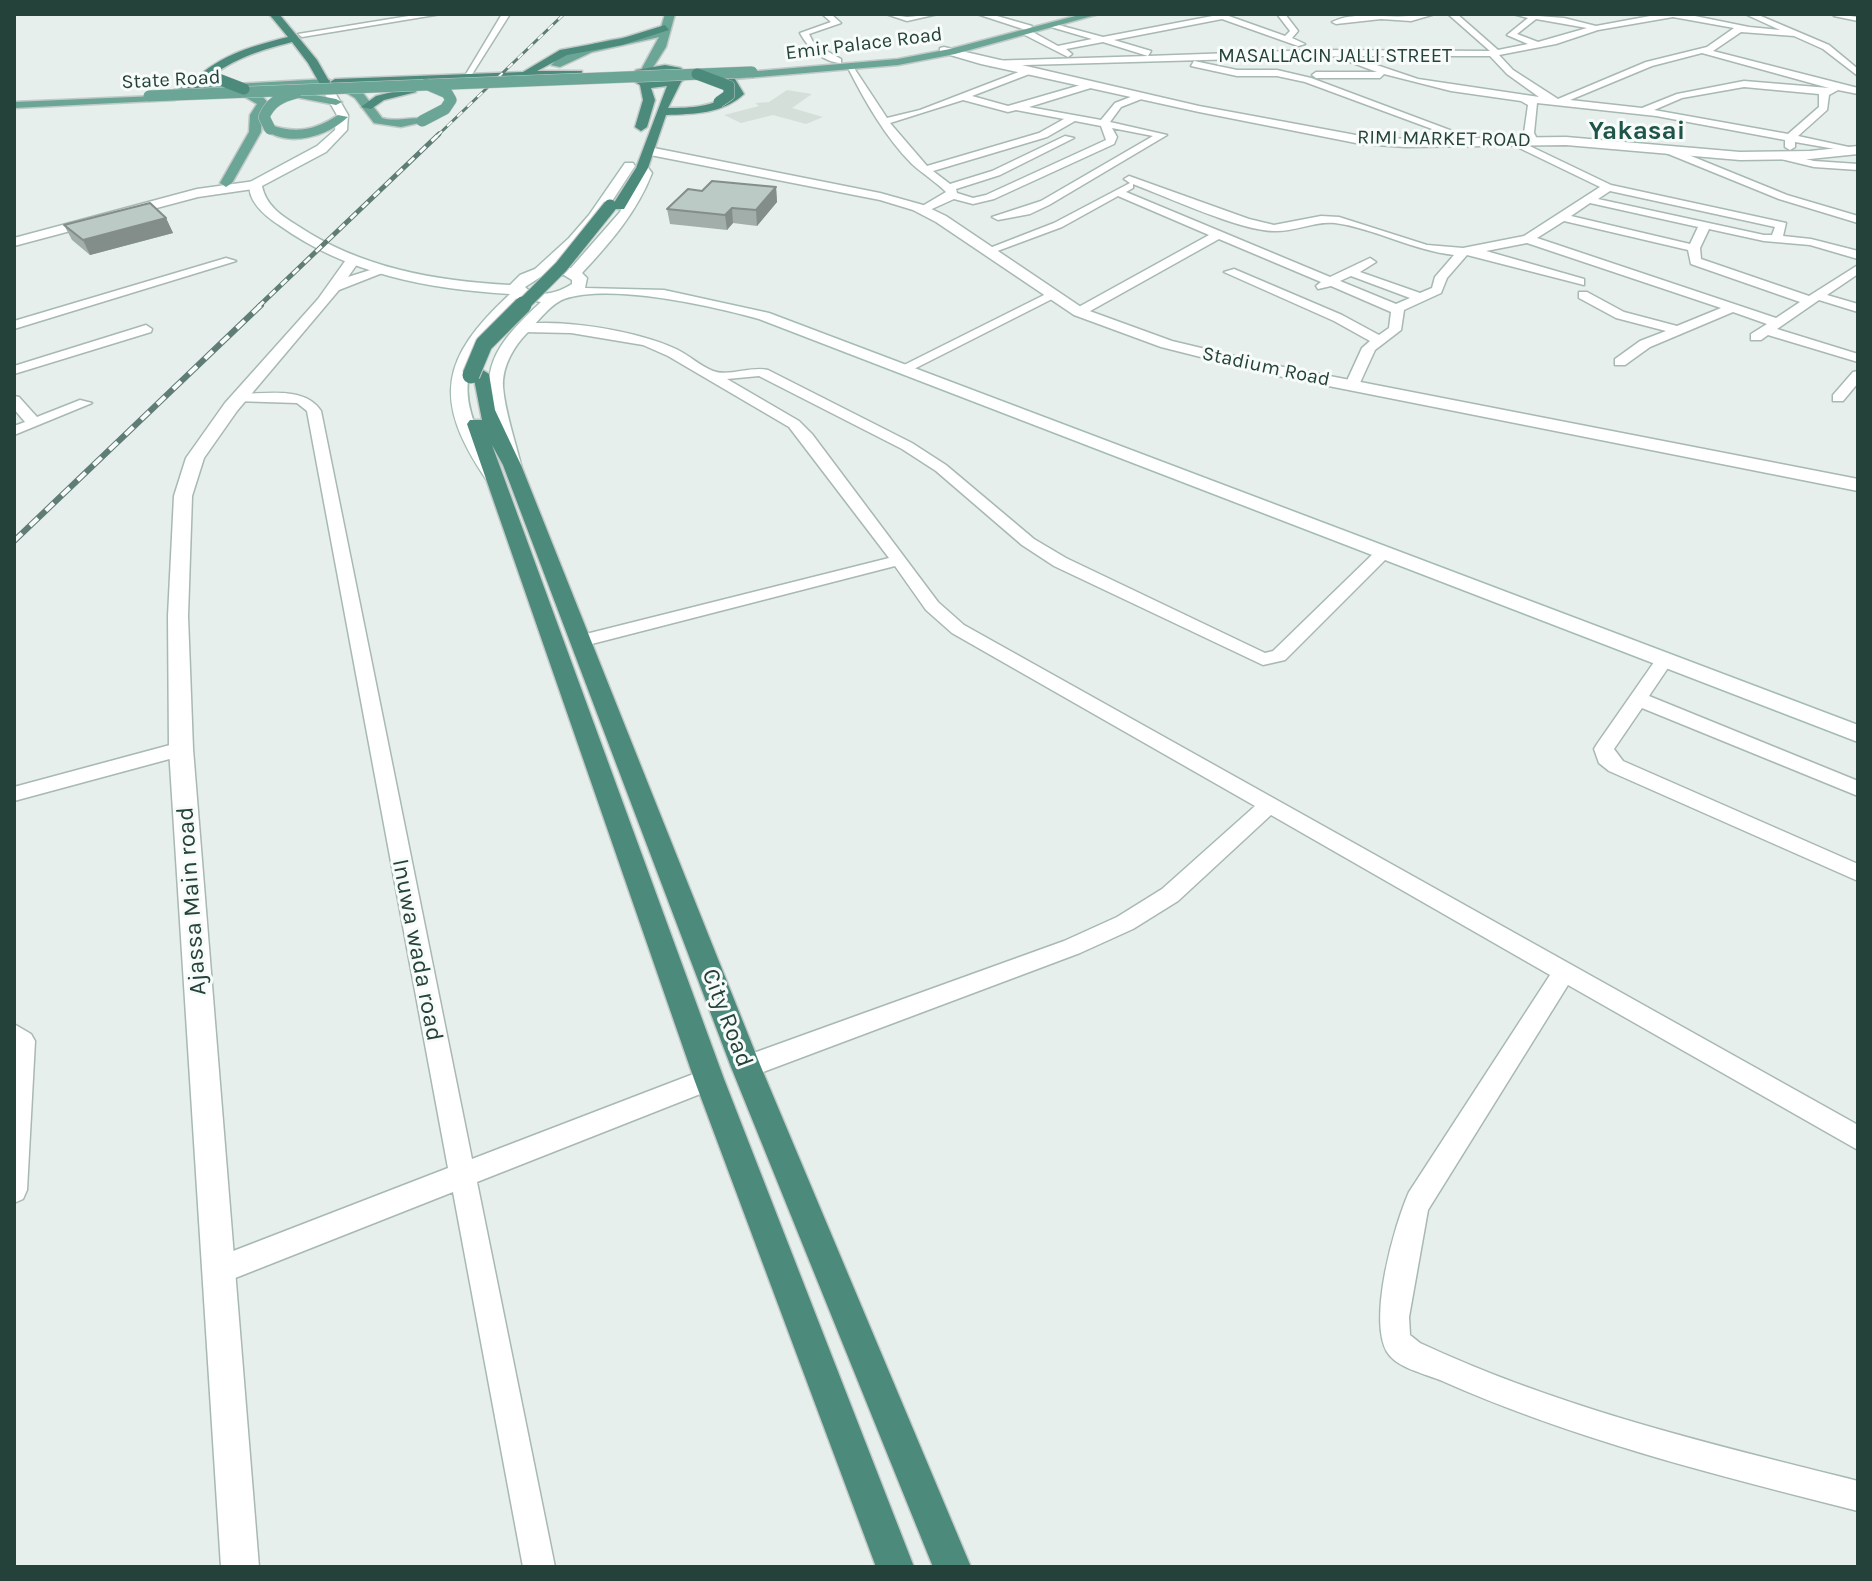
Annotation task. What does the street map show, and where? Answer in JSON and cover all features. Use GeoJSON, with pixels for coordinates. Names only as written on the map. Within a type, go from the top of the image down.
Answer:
{"type":"FeatureCollection","features":[{"type":"Feature","properties":{"kind":"highway"},"geometry":{"type":"LineString","coordinates":[[274,14],[332,68],[346,86]]}},
{"type":"Feature","properties":{"kind":"highway"},"geometry":{"type":"LineString","coordinates":[[285,14],[330,92],[346,86],[398,80],[642,76]]}},
{"type":"Feature","properties":{"kind":"highway"},"geometry":{"type":"LineString","coordinates":[[515,77],[540,68],[564,52],[664,31]]}},
{"type":"Feature","properties":{"kind":"highway"},"geometry":{"type":"LineString","coordinates":[[191,89],[203,74],[223,60],[298,36]]}},
{"type":"Feature","properties":{"kind":"highway"},"geometry":{"type":"LineString","coordinates":[[245,92],[218,79],[218,69],[233,61],[283,55],[313,62]]}},
{"type":"Feature","properties":{"kind":"highway"},"geometry":{"type":"LineString","coordinates":[[332,68],[398,80]]}},
{"type":"Feature","properties":{"kind":"highway"},"geometry":{"type":"LineString","coordinates":[[346,86],[438,86],[675,74]]}},
{"type":"Feature","properties":{"kind":"highway"},"geometry":{"type":"LineString","coordinates":[[675,74],[676,92],[673,99],[678,104],[697,107],[719,102],[729,95],[729,86],[697,74]]}},
{"type":"Feature","properties":{"kind":"highway"},"geometry":{"type":"LineString","coordinates":[[497,456],[471,406],[468,390],[484,344],[561,267],[614,206],[661,112],[675,74]]}},
{"type":"Feature","properties":{"kind":"highway"},"geometry":{"type":"LineString","coordinates":[[638,161],[649,100],[642,76]]}},
{"type":"Feature","properties":{"kind":"highway"},"geometry":{"type":"LineString","coordinates":[[661,112],[701,109],[729,101],[738,94],[728,76]]}},
{"type":"Feature","properties":{"kind":"highway"},"geometry":{"type":"LineString","coordinates":[[367,107],[393,93],[438,86]]}},
{"type":"Feature","properties":{"kind":"highway","name":"City Road"},"geometry":{"type":"LineString","coordinates":[[497,456],[580,641],[746,1067],[952,1567]]}},
{"type":"Feature","properties":{"kind":"highway","name":"City Road"},"geometry":{"type":"LineString","coordinates":[[497,456],[709,1079],[895,1567]]}},
{"type":"Feature","properties":{"kind":"main road"},"geometry":{"type":"LineString","coordinates":[[642,76],[654,59],[670,14]]}},
{"type":"Feature","properties":{"kind":"main road","name":"Emir Palace Road"},"geometry":{"type":"LineString","coordinates":[[675,74],[728,76],[852,68],[947,51],[1081,14]]}},
{"type":"Feature","properties":{"kind":"main road","name":"Emir Palace Road"},"geometry":{"type":"LineString","coordinates":[[1050,21],[1094,14]]}},
{"type":"Feature","properties":{"kind":"main road"},"geometry":{"type":"LineString","coordinates":[[515,77],[556,65],[569,54],[664,31]]}},
{"type":"Feature","properties":{"kind":"main road"},"geometry":{"type":"LineString","coordinates":[[608,47],[631,50],[654,59]]}},
{"type":"Feature","properties":{"kind":"main road","name":"RIMI MARKET ROAD"},"geometry":{"type":"LineString","coordinates":[[947,51],[1141,96],[1348,138],[1406,143],[1533,141],[1785,156],[1856,151]]}},
{"type":"Feature","properties":{"kind":"main road"},"geometry":{"type":"LineString","coordinates":[[15,102],[697,74],[913,56]]}},
{"type":"Feature","properties":{"kind":"main road","name":"Emir Palace Road"},"geometry":{"type":"LineString","coordinates":[[675,74],[913,56]]}},
{"type":"Feature","properties":{"kind":"main road"},"geometry":{"type":"LineString","coordinates":[[556,65],[575,77]]}},
{"type":"Feature","properties":{"kind":"main road"},"geometry":{"type":"LineString","coordinates":[[150,95],[515,77],[751,70]]}},
{"type":"Feature","properties":{"kind":"main road"},"geometry":{"type":"LineString","coordinates":[[346,86],[357,93],[373,119],[405,124],[422,121],[445,109],[451,100],[447,93],[424,84]]}},
{"type":"Feature","properties":{"kind":"main road"},"geometry":{"type":"LineString","coordinates":[[346,86],[359,112],[358,129],[343,146],[282,177],[274,193],[289,215],[315,238],[434,274],[521,287],[535,298],[622,293],[704,300],[764,316],[907,366],[1826,718],[1858,734]]}},
{"type":"Feature","properties":{"kind":"main road"},"geometry":{"type":"LineString","coordinates":[[311,88],[272,102],[264,117],[270,129],[285,134],[309,133],[325,128],[342,117]]}},
{"type":"Feature","properties":{"kind":"main road","name":"State Road"},"geometry":{"type":"LineString","coordinates":[[15,102],[191,89],[330,92]]}},
{"type":"Feature","properties":{"kind":"main road"},"geometry":{"type":"LineString","coordinates":[[226,183],[255,132],[256,115],[263,104],[245,92]]}},
{"type":"Feature","properties":{"kind":"main road","name":"State Road"},"geometry":{"type":"LineString","coordinates":[[15,102],[245,92],[330,92]]}},
{"type":"Feature","properties":{"kind":"main road"},"geometry":{"type":"LineString","coordinates":[[14,242],[197,193],[260,180],[325,146],[340,132],[342,117],[330,92]]}},
{"type":"Feature","properties":{"kind":"main road","name":"Stadium Road"},"geometry":{"type":"LineString","coordinates":[[638,161],[708,160],[918,208],[1079,312],[1134,335],[1182,349],[1858,485]]}},
{"type":"Feature","properties":{"kind":"main road"},"geometry":{"type":"LineString","coordinates":[[260,180],[255,192],[271,213],[353,260],[383,270],[449,283],[521,287],[594,218],[638,161]]}},
{"type":"Feature","properties":{"kind":"main road","name":"City Road"},"geometry":{"type":"LineString","coordinates":[[497,456],[495,387],[503,352],[523,328],[559,296],[576,289],[577,276],[632,201],[644,178],[646,173],[638,161]]}},
{"type":"Feature","properties":{"kind":"main road"},"geometry":{"type":"LineString","coordinates":[[197,193],[226,183],[260,180]]}},
{"type":"Feature","properties":{"kind":"main road","name":"Ajassa Main road"},"geometry":{"type":"LineString","coordinates":[[240,1567],[181,749],[178,616],[183,496],[195,458],[239,398],[336,286],[353,260]]}},
{"type":"Feature","properties":{"kind":"main road"},"geometry":{"type":"LineString","coordinates":[[336,286],[383,270]]}},
{"type":"Feature","properties":{"kind":"main road"},"geometry":{"type":"LineString","coordinates":[[540,272],[668,287],[724,297],[771,311],[1384,552],[1665,659],[1826,718],[1858,726]]}},
{"type":"Feature","properties":{"kind":"main road","name":"City Road"},"geometry":{"type":"LineString","coordinates":[[497,456],[465,427],[458,379],[461,363],[473,342],[521,287]]}},
{"type":"Feature","properties":{"kind":"street"},"geometry":{"type":"LineString","coordinates":[[298,36],[437,14]]}},
{"type":"Feature","properties":{"kind":"street"},"geometry":{"type":"LineString","coordinates":[[466,77],[506,14]]}},
{"type":"Feature","properties":{"kind":"street"},"geometry":{"type":"LineString","coordinates":[[826,14],[837,23],[804,33],[811,46],[838,61]]}},
{"type":"Feature","properties":{"kind":"street"},"geometry":{"type":"LineString","coordinates":[[890,14],[907,19],[934,14]]}},
{"type":"Feature","properties":{"kind":"street"},"geometry":{"type":"LineString","coordinates":[[981,14],[1027,30],[1078,60]]}},
{"type":"Feature","properties":{"kind":"street"},"geometry":{"type":"LineString","coordinates":[[1059,48],[1220,16],[1250,14]]}},
{"type":"Feature","properties":{"kind":"street"},"geometry":{"type":"LineString","coordinates":[[1281,14],[1294,34],[1286,39]]}},
{"type":"Feature","properties":{"kind":"street"},"geometry":{"type":"LineString","coordinates":[[1341,32],[1334,18],[1411,19],[1431,14]]}},
{"type":"Feature","properties":{"kind":"street"},"geometry":{"type":"LineString","coordinates":[[1452,14],[1510,72],[1553,100],[1600,87],[1649,64],[1703,51],[1735,30],[1745,28]]}},
{"type":"Feature","properties":{"kind":"street"},"geometry":{"type":"LineString","coordinates":[[1517,14],[1596,28]]}},
{"type":"Feature","properties":{"kind":"street"},"geometry":{"type":"LineString","coordinates":[[1673,14],[1794,34]]}},
{"type":"Feature","properties":{"kind":"street","name":"MASALLACIN JALLI STREET"},"geometry":{"type":"LineString","coordinates":[[990,63],[1268,54],[1495,54],[1596,28],[1673,14]]}},
{"type":"Feature","properties":{"kind":"street"},"geometry":{"type":"LineString","coordinates":[[1749,14],[1826,47],[1858,73]]}},
{"type":"Feature","properties":{"kind":"street"},"geometry":{"type":"LineString","coordinates":[[1837,14],[1858,19]]}},
{"type":"Feature","properties":{"kind":"street"},"geometry":{"type":"LineString","coordinates":[[1220,16],[1301,44],[1268,54]]}},
{"type":"Feature","properties":{"kind":"street"},"geometry":{"type":"LineString","coordinates":[[1535,16],[1511,35],[1538,45]]}},
{"type":"Feature","properties":{"kind":"street"},"geometry":{"type":"LineString","coordinates":[[1050,21],[1164,58],[1232,72],[1387,75],[1493,96],[1643,111],[1856,151]]}},
{"type":"Feature","properties":{"kind":"street"},"geometry":{"type":"LineString","coordinates":[[1254,30],[1288,23]]}},
{"type":"Feature","properties":{"kind":"street"},"geometry":{"type":"LineString","coordinates":[[1346,43],[1351,53]]}},
{"type":"Feature","properties":{"kind":"street"},"geometry":{"type":"LineString","coordinates":[[1703,51],[1749,61],[1779,74],[1858,91]]}},
{"type":"Feature","properties":{"kind":"street"},"geometry":{"type":"LineString","coordinates":[[1337,53],[1387,75]]}},
{"type":"Feature","properties":{"kind":"street"},"geometry":{"type":"LineString","coordinates":[[852,68],[884,122],[925,170],[950,191],[980,200],[1022,239]]}},
{"type":"Feature","properties":{"kind":"street"},"geometry":{"type":"LineString","coordinates":[[884,122],[964,97],[1029,71]]}},
{"type":"Feature","properties":{"kind":"street"},"geometry":{"type":"LineString","coordinates":[[1265,72],[1334,88],[1474,141]]}},
{"type":"Feature","properties":{"kind":"street"},"geometry":{"type":"LineString","coordinates":[[1643,111],[1680,96],[1744,84],[1827,92]]}},
{"type":"Feature","properties":{"kind":"street"},"geometry":{"type":"LineString","coordinates":[[1020,114],[1091,85]]}},
{"type":"Feature","properties":{"kind":"street"},"geometry":{"type":"LineString","coordinates":[[1837,87],[1823,97],[1824,108],[1790,138],[1785,156],[1814,164],[1858,167]]}},
{"type":"Feature","properties":{"kind":"street"},"geometry":{"type":"LineString","coordinates":[[925,170],[1050,131],[1068,118],[1141,96]]}},
{"type":"Feature","properties":{"kind":"street"},"geometry":{"type":"LineString","coordinates":[[964,97],[1020,114],[1034,112],[1162,135],[1124,160],[1035,208],[998,217]]}},
{"type":"Feature","properties":{"kind":"street"},"geometry":{"type":"LineString","coordinates":[[1522,98],[1533,104],[1529,133],[1533,141]]}},
{"type":"Feature","properties":{"kind":"street"},"geometry":{"type":"LineString","coordinates":[[1104,124],[1120,103]]}},
{"type":"Feature","properties":{"kind":"street"},"geometry":{"type":"LineString","coordinates":[[1104,124],[1112,137],[1110,142]]}},
{"type":"Feature","properties":{"kind":"street"},"geometry":{"type":"LineString","coordinates":[[1036,125],[1097,147]]}},
{"type":"Feature","properties":{"kind":"street"},"geometry":{"type":"LineString","coordinates":[[918,208],[1069,138]]}},
{"type":"Feature","properties":{"kind":"street"},"geometry":{"type":"LineString","coordinates":[[1513,141],[1608,187],[1782,225],[1776,238]]}},
{"type":"Feature","properties":{"kind":"street"},"geometry":{"type":"LineString","coordinates":[[980,200],[1019,186],[1110,142]]}},
{"type":"Feature","properties":{"kind":"street"},"geometry":{"type":"LineString","coordinates":[[1110,142],[1136,172],[1129,179]]}},
{"type":"Feature","properties":{"kind":"street"},"geometry":{"type":"LineString","coordinates":[[1665,149],[1849,226],[1858,255]]}},
{"type":"Feature","properties":{"kind":"street"},"geometry":{"type":"LineString","coordinates":[[988,251],[1058,225],[1119,193],[1132,184],[1129,179]]}},
{"type":"Feature","properties":{"kind":"street"},"geometry":{"type":"LineString","coordinates":[[1129,179],[1246,222],[1278,228],[1321,219],[1339,220],[1426,248],[1468,252],[1582,289],[1620,315],[1682,331]]}},
{"type":"Feature","properties":{"kind":"street"},"geometry":{"type":"LineString","coordinates":[[918,208],[938,197],[942,191],[938,180]]}},
{"type":"Feature","properties":{"kind":"street"},"geometry":{"type":"LineString","coordinates":[[1396,309],[1437,290],[1441,277],[1468,252],[1528,239],[1608,187]]}},
{"type":"Feature","properties":{"kind":"street"},"geometry":{"type":"LineString","coordinates":[[1119,193],[1400,312],[1395,330],[1369,348],[1352,385]]}},
{"type":"Feature","properties":{"kind":"street"},"geometry":{"type":"LineString","coordinates":[[1589,200],[1704,227],[1776,238],[1849,226]]}},
{"type":"Feature","properties":{"kind":"street"},"geometry":{"type":"LineString","coordinates":[[1562,217],[1694,248]]}},
{"type":"Feature","properties":{"kind":"street"},"geometry":{"type":"LineString","coordinates":[[1704,227],[1694,248],[1695,261],[1814,298],[1858,308]]}},
{"type":"Feature","properties":{"kind":"street"},"geometry":{"type":"LineString","coordinates":[[1079,312],[1216,236]]}},
{"type":"Feature","properties":{"kind":"street"},"geometry":{"type":"LineString","coordinates":[[1528,239],[1731,308],[1766,330],[1858,358]]}},
{"type":"Feature","properties":{"kind":"street"},"geometry":{"type":"LineString","coordinates":[[14,325],[230,261]]}},
{"type":"Feature","properties":{"kind":"street"},"geometry":{"type":"LineString","coordinates":[[1298,301],[1370,262]]}},
{"type":"Feature","properties":{"kind":"street"},"geometry":{"type":"LineString","coordinates":[[1766,330],[1858,269]]}},
{"type":"Feature","properties":{"kind":"street"},"geometry":{"type":"LineString","coordinates":[[1230,272],[1338,318],[1379,341]]}},
{"type":"Feature","properties":{"kind":"street"},"geometry":{"type":"LineString","coordinates":[[1350,272],[1422,298]]}},
{"type":"Feature","properties":{"kind":"street"},"geometry":{"type":"LineString","coordinates":[[907,366],[1052,296]]}},
{"type":"Feature","properties":{"kind":"street"},"geometry":{"type":"LineString","coordinates":[[1620,362],[1645,344],[1731,308]]}},
{"type":"Feature","properties":{"kind":"street"},"geometry":{"type":"LineString","coordinates":[[523,328],[571,329],[646,342],[673,353],[778,414],[807,437],[932,606],[958,629],[1858,1138]]}},
{"type":"Feature","properties":{"kind":"street"},"geometry":{"type":"LineString","coordinates":[[14,370],[146,329]]}},
{"type":"Feature","properties":{"kind":"street"},"geometry":{"type":"LineString","coordinates":[[1843,354],[1858,341]]}},
{"type":"Feature","properties":{"kind":"street"},"geometry":{"type":"LineString","coordinates":[[715,377],[754,371],[763,373],[907,446],[941,468],[1028,542],[1060,562],[1263,659],[1279,656],[1384,552]]}},
{"type":"Feature","properties":{"kind":"street"},"geometry":{"type":"LineString","coordinates":[[1838,398],[1858,375]]}},
{"type":"Feature","properties":{"kind":"street","name":"Inuwa wada road"},"geometry":{"type":"LineString","coordinates":[[239,398],[299,399],[309,403],[314,411],[539,1567]]}},
{"type":"Feature","properties":{"kind":"street"},"geometry":{"type":"LineString","coordinates":[[14,400],[34,423]]}},
{"type":"Feature","properties":{"kind":"street"},"geometry":{"type":"LineString","coordinates":[[14,431],[85,403]]}},
{"type":"Feature","properties":{"kind":"street"},"geometry":{"type":"LineString","coordinates":[[580,641],[899,560]]}},
{"type":"Feature","properties":{"kind":"street"},"geometry":{"type":"LineString","coordinates":[[1665,659],[1604,749],[1606,758],[1616,766],[1858,873]]}},
{"type":"Feature","properties":{"kind":"street"},"geometry":{"type":"LineString","coordinates":[[1638,699],[1858,789]]}},
{"type":"Feature","properties":{"kind":"street"},"geometry":{"type":"LineString","coordinates":[[14,794],[181,749]]}},
{"type":"Feature","properties":{"kind":"street"},"geometry":{"type":"LineString","coordinates":[[746,1067],[1072,947],[1125,923],[1170,895],[1270,804]]}},
{"type":"Feature","properties":{"kind":"street"},"geometry":{"type":"LineString","coordinates":[[1564,972],[1418,1201],[1412,1215],[1393,1320],[1396,1340],[1408,1353],[1503,1395],[1651,1442],[1858,1496]]}},
{"type":"Feature","properties":{"kind":"street"},"geometry":{"type":"LineString","coordinates":[[14,1034],[23,1041],[14,1190]]}},
{"type":"Feature","properties":{"kind":"street"},"geometry":{"type":"LineString","coordinates":[[220,1270],[709,1079]]}},
{"type":"Feature","properties":{"kind":"shaded area"},"geometry":{"type":"Polygon","coordinates":[[[787,90],[812,94],[792,108],[823,117],[806,124],[773,115],[741,123],[724,115],[759,106],[755,103],[769,102],[787,90]]]}},
{"type":"Feature","properties":{"kind":"building"},"geometry":{"type":"Polygon","coordinates":[[[712,181],[776,187],[756,210],[732,208],[725,215],[667,209],[688,189],[702,191],[712,181]]]}},
{"type":"Feature","properties":{"kind":"building"},"geometry":{"type":"Polygon","coordinates":[[[150,203],[166,218],[83,240],[64,225],[150,203]]]}},
{"type":"Feature","properties":{"kind":"railway"},"geometry":{"type":"LineString","coordinates":[[437,136],[564,14]]}},
{"type":"Feature","properties":{"kind":"railway"},"geometry":{"type":"LineString","coordinates":[[258,307],[439,134]]}},
{"type":"Feature","properties":{"kind":"railway"},"geometry":{"type":"LineString","coordinates":[[14,541],[261,305]]}},
{"type":"Feature","properties":{"kind":"district","name":"Yakasai"},"geometry":{"type":"Point","coordinates":[1637,132]}}]}
